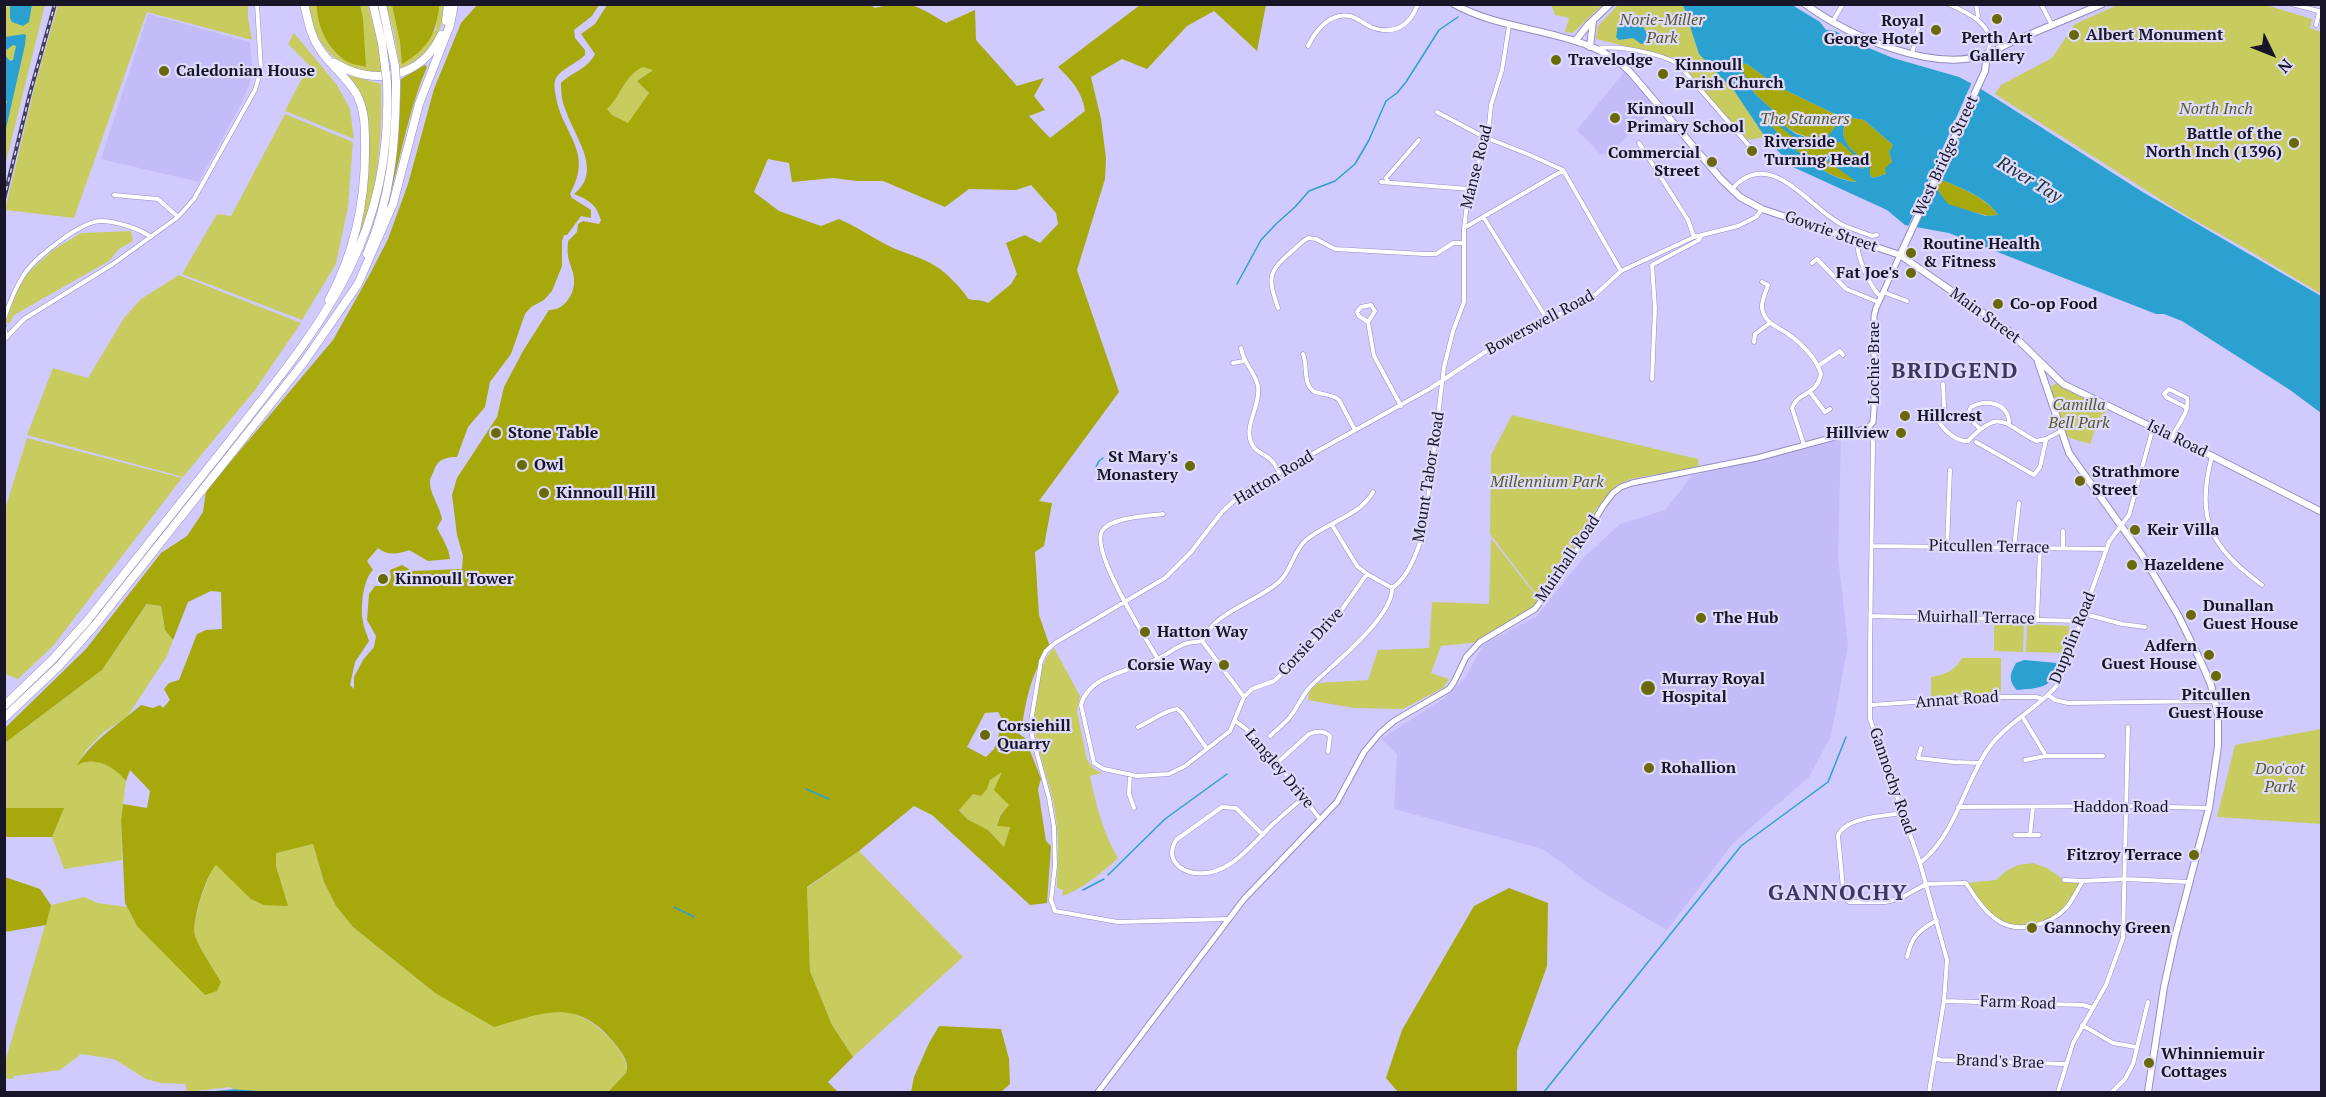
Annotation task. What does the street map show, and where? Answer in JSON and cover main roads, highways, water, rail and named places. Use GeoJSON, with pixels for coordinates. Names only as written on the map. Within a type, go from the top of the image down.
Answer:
{"type":"FeatureCollection","features":[{"type":"Feature","properties":{"kind":"highway"},"geometry":{"type":"LineString","coordinates":[[304,4],[313,37],[350,83],[360,101],[365,122],[365,176],[360,214],[352,244],[334,289],[305,344]]}},
{"type":"Feature","properties":{"kind":"highway"},"geometry":{"type":"LineString","coordinates":[[309,4],[312,26],[326,52],[336,63]]}},
{"type":"Feature","properties":{"kind":"highway"},"geometry":{"type":"LineString","coordinates":[[4,706],[53,659],[87,621],[305,344],[338,293],[366,234],[383,165],[387,122],[387,82],[382,43],[373,4]]}},
{"type":"Feature","properties":{"kind":"highway"},"geometry":{"type":"LineString","coordinates":[[325,331],[362,266],[385,201],[393,161],[395,66],[382,4]]}},
{"type":"Feature","properties":{"kind":"highway"},"geometry":{"type":"LineString","coordinates":[[319,47],[336,63],[348,70],[371,76],[391,76],[409,70],[425,58],[438,41],[446,21],[448,4]]}},
{"type":"Feature","properties":{"kind":"highway"},"geometry":{"type":"LineString","coordinates":[[4,718],[59,666],[95,625],[304,362],[358,284],[393,204],[419,104],[450,25],[454,4]]}},
{"type":"Feature","properties":{"kind":"main road","name":"Gowrie Street"},"geometry":{"type":"LineString","coordinates":[[1454,4],[1483,18],[1509,26],[1575,41],[1616,60],[1627,69],[1740,197],[1762,209],[1900,255]]}},
{"type":"Feature","properties":{"kind":"main road"},"geometry":{"type":"LineString","coordinates":[[1575,41],[1610,4]]}},
{"type":"Feature","properties":{"kind":"main road"},"geometry":{"type":"LineString","coordinates":[[1805,4],[1878,44],[1912,54],[1952,58],[1988,54],[2102,4]]}},
{"type":"Feature","properties":{"kind":"main road"},"geometry":{"type":"LineString","coordinates":[[1593,21],[1594,48]]}},
{"type":"Feature","properties":{"kind":"main road","name":"West Bridge Street"},"geometry":{"type":"LineString","coordinates":[[1900,255],[1985,71],[1988,54]]}},
{"type":"Feature","properties":{"kind":"main road","name":"Main Street"},"geometry":{"type":"LineString","coordinates":[[1900,255],[2009,331],[2023,343],[2037,361]]}},
{"type":"Feature","properties":{"kind":"main road"},"geometry":{"type":"LineString","coordinates":[[2037,361],[2069,453],[2121,525],[2166,594],[2202,664],[2216,701],[2217,756],[2209,808],[2164,987],[2148,1092]]}},
{"type":"Feature","properties":{"kind":"main road","name":"Isla Road"},"geometry":{"type":"LineString","coordinates":[[2037,361],[2063,384],[2322,512]]}},
{"type":"Feature","properties":{"kind":"water"},"geometry":{"type":"Polygon","coordinates":[[[10,5],[32,5],[29,22],[23,26],[12,22],[10,5]]]}},
{"type":"Feature","properties":{"kind":"water","name":"River Tay"},"geometry":{"type":"Polygon","coordinates":[[[1683,5],[1792,5],[1820,22],[1826,30],[1835,31],[1893,58],[1959,77],[1978,87],[2141,191],[2321,296],[2321,413],[2290,390],[2182,321],[2164,314],[2156,314],[1949,233],[1905,225],[1887,210],[1793,167],[1765,137],[1735,92],[1699,54],[1683,5]],[[1738,63],[1755,94],[1776,113],[1785,126],[1796,134],[1817,140],[1820,146],[1813,147],[1800,142],[1770,117],[1762,117],[1805,158],[1818,167],[1844,180],[1857,182],[1819,155],[1831,155],[1863,169],[1864,164],[1840,142],[1828,143],[1828,136],[1839,122],[1837,115],[1779,87],[1747,64],[1738,63]],[[1848,117],[1843,132],[1847,144],[1870,164],[1870,175],[1873,178],[1886,174],[1885,168],[1892,162],[1889,152],[1893,145],[1864,120],[1848,117]],[[1937,178],[1934,185],[1948,204],[1986,216],[1998,215],[1979,197],[1962,188],[1937,178]]]}},
{"type":"Feature","properties":{"kind":"water"},"geometry":{"type":"Polygon","coordinates":[[[1621,22],[1643,27],[1651,39],[1641,44],[1633,38],[1619,40],[1616,37],[1618,25],[1621,22]]]}},
{"type":"Feature","properties":{"kind":"water"},"geometry":{"type":"Polygon","coordinates":[[[26,35],[25,45],[5,133],[7,101],[4,100],[5,55],[10,61],[13,60],[16,46],[13,45],[5,51],[5,37],[26,35]]]}},
{"type":"Feature","properties":{"kind":"water"},"geometry":{"type":"Polygon","coordinates":[[[2024,660],[2057,663],[2059,666],[2052,679],[2043,686],[2017,690],[2012,683],[2011,674],[2016,663],[2024,660]]]}},
{"type":"Feature","properties":{"kind":"waterway"},"geometry":{"type":"LineString","coordinates":[[1237,284],[1261,240],[1276,224],[1309,191],[1335,181],[1355,164],[1369,140],[1386,101],[1406,82],[1439,30],[1458,17]]}},
{"type":"Feature","properties":{"kind":"waterway"},"geometry":{"type":"LineString","coordinates":[[1096,467],[1103,458]]}},
{"type":"Feature","properties":{"kind":"waterway"},"geometry":{"type":"LineString","coordinates":[[1544,1092],[1741,846],[1828,782],[1846,737]]}},
{"type":"Feature","properties":{"kind":"waterway"},"geometry":{"type":"LineString","coordinates":[[1108,875],[1165,819],[1227,774]]}},
{"type":"Feature","properties":{"kind":"waterway"},"geometry":{"type":"LineString","coordinates":[[806,789],[829,799]]}},
{"type":"Feature","properties":{"kind":"waterway"},"geometry":{"type":"LineString","coordinates":[[1083,890],[1104,879]]}},
{"type":"Feature","properties":{"kind":"waterway"},"geometry":{"type":"LineString","coordinates":[[674,907],[694,917]]}},
{"type":"Feature","properties":{"kind":"waterway"},"geometry":{"type":"LineString","coordinates":[[213,1092],[234,1090],[262,1092]]}},
{"type":"Feature","properties":{"kind":"railway"},"geometry":{"type":"LineString","coordinates":[[4,199],[55,4]]}},
{"type":"Feature","properties":{"kind":"place","name":"Perth Art Gallery"},"geometry":{"type":"Point","coordinates":[1997,19]}},
{"type":"Feature","properties":{"kind":"place","name":"Royal George Hotel"},"geometry":{"type":"Point","coordinates":[1936,30]}},
{"type":"Feature","properties":{"kind":"place","name":"Albert Monument"},"geometry":{"type":"Point","coordinates":[2074,35]}},
{"type":"Feature","properties":{"kind":"place","name":"Travelodge"},"geometry":{"type":"Point","coordinates":[1556,60]}},
{"type":"Feature","properties":{"kind":"place","name":"Caledonian House"},"geometry":{"type":"Point","coordinates":[164,71]}},
{"type":"Feature","properties":{"kind":"place","name":"Kinnoull Parish Church"},"geometry":{"type":"Point","coordinates":[1663,74]}},
{"type":"Feature","properties":{"kind":"place","name":"Kinnoull Primary School"},"geometry":{"type":"Point","coordinates":[1615,118]}},
{"type":"Feature","properties":{"kind":"place","name":"Battle of the North Inch (1396)"},"geometry":{"type":"Point","coordinates":[2294,143]}},
{"type":"Feature","properties":{"kind":"place","name":"Riverside Turning Head"},"geometry":{"type":"Point","coordinates":[1752,151]}},
{"type":"Feature","properties":{"kind":"place","name":"Commercial Street"},"geometry":{"type":"Point","coordinates":[1712,162]}},
{"type":"Feature","properties":{"kind":"place","name":"Routine Health & Fitness"},"geometry":{"type":"Point","coordinates":[1911,253]}},
{"type":"Feature","properties":{"kind":"place","name":"Fat Joe's"},"geometry":{"type":"Point","coordinates":[1911,273]}},
{"type":"Feature","properties":{"kind":"place","name":"Co-op Food"},"geometry":{"type":"Point","coordinates":[1998,304]}},
{"type":"Feature","properties":{"kind":"place","name":"Hillcrest"},"geometry":{"type":"Point","coordinates":[1905,416]}},
{"type":"Feature","properties":{"kind":"place","name":"Stone Table"},"geometry":{"type":"Point","coordinates":[496,433]}},
{"type":"Feature","properties":{"kind":"place","name":"Hillview"},"geometry":{"type":"Point","coordinates":[1901,433]}},
{"type":"Feature","properties":{"kind":"place","name":"Owl"},"geometry":{"type":"Point","coordinates":[522,465]}},
{"type":"Feature","properties":{"kind":"place","name":"St Mary's Monastery"},"geometry":{"type":"Point","coordinates":[1190,466]}},
{"type":"Feature","properties":{"kind":"place","name":"Strathmore Street"},"geometry":{"type":"Point","coordinates":[2080,481]}},
{"type":"Feature","properties":{"kind":"place","name":"Kinnoull Hill"},"geometry":{"type":"Point","coordinates":[544,493]}},
{"type":"Feature","properties":{"kind":"place","name":"Keir Villa"},"geometry":{"type":"Point","coordinates":[2135,530]}},
{"type":"Feature","properties":{"kind":"place","name":"Hazeldene"},"geometry":{"type":"Point","coordinates":[2132,565]}},
{"type":"Feature","properties":{"kind":"place","name":"Kinnoull Tower"},"geometry":{"type":"Point","coordinates":[383,579]}},
{"type":"Feature","properties":{"kind":"place","name":"Dunallan Guest House"},"geometry":{"type":"Point","coordinates":[2191,615]}},
{"type":"Feature","properties":{"kind":"place","name":"The Hub"},"geometry":{"type":"Point","coordinates":[1701,618]}},
{"type":"Feature","properties":{"kind":"place","name":"Hatton Way"},"geometry":{"type":"Point","coordinates":[1145,632]}},
{"type":"Feature","properties":{"kind":"place","name":"Adfern Guest House"},"geometry":{"type":"Point","coordinates":[2209,655]}},
{"type":"Feature","properties":{"kind":"place","name":"Corsie Way"},"geometry":{"type":"Point","coordinates":[1224,665]}},
{"type":"Feature","properties":{"kind":"place","name":"Pitcullen Guest House"},"geometry":{"type":"Point","coordinates":[2216,676]}},
{"type":"Feature","properties":{"kind":"place","name":"Murray Royal Hospital"},"geometry":{"type":"Point","coordinates":[1648,688]}},
{"type":"Feature","properties":{"kind":"place","name":"Corsiehill Quarry"},"geometry":{"type":"Point","coordinates":[985,735]}},
{"type":"Feature","properties":{"kind":"place","name":"Rohallion"},"geometry":{"type":"Point","coordinates":[1649,768]}},
{"type":"Feature","properties":{"kind":"place","name":"Fitzroy Terrace"},"geometry":{"type":"Point","coordinates":[2194,855]}},
{"type":"Feature","properties":{"kind":"place","name":"Gannochy Green"},"geometry":{"type":"Point","coordinates":[2032,928]}},
{"type":"Feature","properties":{"kind":"place","name":"Whinniemuir Cottages"},"geometry":{"type":"Point","coordinates":[2149,1063]}},
{"type":"Feature","properties":{"kind":"district","name":"BRIDGEND"},"geometry":{"type":"Point","coordinates":[1955,372]}},
{"type":"Feature","properties":{"kind":"district","name":"GANNOCHY"},"geometry":{"type":"Point","coordinates":[1838,894]}},
{"type":"Feature","properties":{"kind":"park label","name":"Norie-Miller Park"},"geometry":{"type":"Point","coordinates":[1662,29]}},
{"type":"Feature","properties":{"kind":"park label","name":"North Inch"},"geometry":{"type":"Point","coordinates":[2216,109]}},
{"type":"Feature","properties":{"kind":"park label","name":"The Stanners"},"geometry":{"type":"Point","coordinates":[1805,119]}},
{"type":"Feature","properties":{"kind":"park label","name":"Camilla Bell Park"},"geometry":{"type":"Point","coordinates":[2079,414]}},
{"type":"Feature","properties":{"kind":"park label","name":"Millennium Park"},"geometry":{"type":"Point","coordinates":[1547,482]}},
{"type":"Feature","properties":{"kind":"park label","name":"Doo'cot Park"},"geometry":{"type":"Point","coordinates":[2280,778]}}]}
